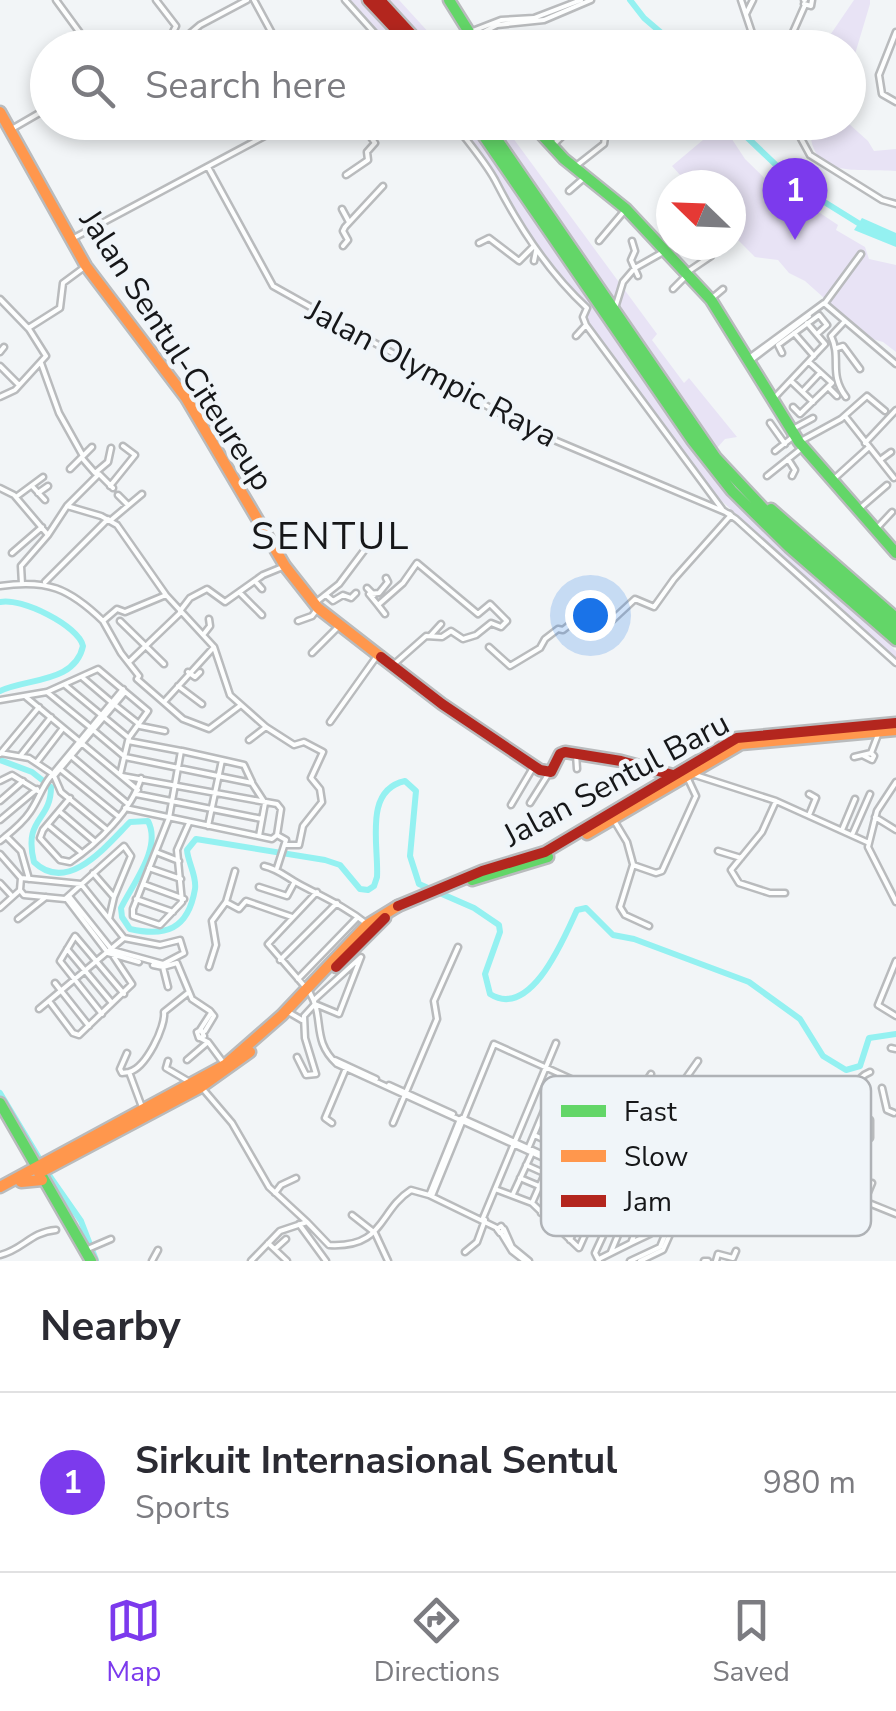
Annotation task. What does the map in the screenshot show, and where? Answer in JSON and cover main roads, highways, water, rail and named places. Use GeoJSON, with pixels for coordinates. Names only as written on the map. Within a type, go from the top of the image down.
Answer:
{"type":"FeatureCollection","features":[{"type":"Feature","properties":{"kind":"main road"},"geometry":{"type":"LineString","coordinates":[[368,0],[396,30]]}},
{"type":"Feature","properties":{"kind":"main road"},"geometry":{"type":"LineString","coordinates":[[380,0],[408,30]]}},
{"type":"Feature","properties":{"kind":"main road"},"geometry":{"type":"LineString","coordinates":[[450,0],[468,30]]}},
{"type":"Feature","properties":{"kind":"main road","name":"Jalan Sentul-Citeureup"},"geometry":{"type":"LineString","coordinates":[[4,121],[86,266],[186,398],[285,566],[316,606],[377,656],[534,766],[550,772],[562,752],[683,774]]}},
{"type":"Feature","properties":{"kind":"main road"},"geometry":{"type":"LineString","coordinates":[[486,140],[710,462],[760,519],[896,640]]}},
{"type":"Feature","properties":{"kind":"main road"},"geometry":{"type":"LineString","coordinates":[[496,140],[700,437],[740,487],[792,539],[896,629]]}},
{"type":"Feature","properties":{"kind":"main road"},"geometry":{"type":"LineString","coordinates":[[546,140],[628,208],[635,225],[711,300],[750,359],[794,440],[896,552]]}},
{"type":"Feature","properties":{"kind":"main road"},"geometry":{"type":"LineString","coordinates":[[653,368],[681,398],[726,460],[771,508],[896,618]]}},
{"type":"Feature","properties":{"kind":"main road"},"geometry":{"type":"LineString","coordinates":[[846,596],[896,651]]}},
{"type":"Feature","properties":{"kind":"main road","name":"Jalan Sentul Baru"},"geometry":{"type":"LineString","coordinates":[[40,1168],[241,1060],[286,1015],[312,997],[363,921],[544,852],[740,744],[896,726]]}},
{"type":"Feature","properties":{"kind":"main road","name":"Jalan Sentul Baru"},"geometry":{"type":"LineString","coordinates":[[683,774],[743,737],[896,726]]}},
{"type":"Feature","properties":{"kind":"main road","name":"Jalan Sentul Baru"},"geometry":{"type":"LineString","coordinates":[[463,881],[549,856],[642,797]]}},
{"type":"Feature","properties":{"kind":"main road","name":"Jalan Sentul Baru"},"geometry":{"type":"LineString","coordinates":[[332,962],[382,920],[416,900]]}},
{"type":"Feature","properties":{"kind":"main road","name":"Jalan Sentul Baru"},"geometry":{"type":"LineString","coordinates":[[196,1086],[261,1038]]}},
{"type":"Feature","properties":{"kind":"main road"},"geometry":{"type":"LineString","coordinates":[[1,1112],[82,1236],[86,1255]]}},
{"type":"Feature","properties":{"kind":"main road"},"geometry":{"type":"LineString","coordinates":[[0,1189],[40,1168]]}},
{"type":"Feature","properties":{"kind":"main road"},"geometry":{"type":"LineString","coordinates":[[21,1178],[40,1168]]}},
{"type":"Feature","properties":{"kind":"main road"},"geometry":{"type":"LineString","coordinates":[[40,1168],[86,1255]]}},
{"type":"Feature","properties":{"kind":"water"},"geometry":{"type":"Polygon","coordinates":[[[862,218],[896,233],[896,247],[854,230],[862,218]]]}},
{"type":"Feature","properties":{"kind":"waterway"},"geometry":{"type":"LineString","coordinates":[[630,0],[658,30]]}},
{"type":"Feature","properties":{"kind":"waterway"},"geometry":{"type":"LineString","coordinates":[[750,140],[797,185],[863,226]]}},
{"type":"Feature","properties":{"kind":"waterway"},"geometry":{"type":"LineString","coordinates":[[0,602],[21,604],[48,615],[71,630],[83,646],[71,667],[61,673],[0,691]]}},
{"type":"Feature","properties":{"kind":"waterway"},"geometry":{"type":"LineString","coordinates":[[0,760],[32,772],[51,787],[47,807],[32,836],[34,862],[47,871],[73,870],[98,853],[130,822],[148,821],[149,854],[121,908],[130,929],[164,931],[187,914],[195,884],[187,850],[196,839],[325,860],[340,865],[360,889],[368,890],[377,877],[378,807],[392,786],[405,781],[416,791],[410,856],[419,884],[474,908],[499,925],[485,974],[490,994],[505,999],[519,996],[532,986],[555,956],[577,910],[586,908],[613,935],[634,939],[749,982],[800,1019],[823,1056],[846,1070],[860,1066],[869,1038],[896,1034]]}},
{"type":"Feature","properties":{"kind":"waterway"},"geometry":{"type":"LineString","coordinates":[[0,1093],[81,1221],[96,1260]]}},
{"type":"Feature","properties":{"kind":"place","name":"Sirkuit Internasional Sentul"},"geometry":{"type":"Point","coordinates":[795,240]}},
{"type":"Feature","properties":{"kind":"district","name":"SENTUL"},"geometry":{"type":"Point","coordinates":[331,536]}}]}
